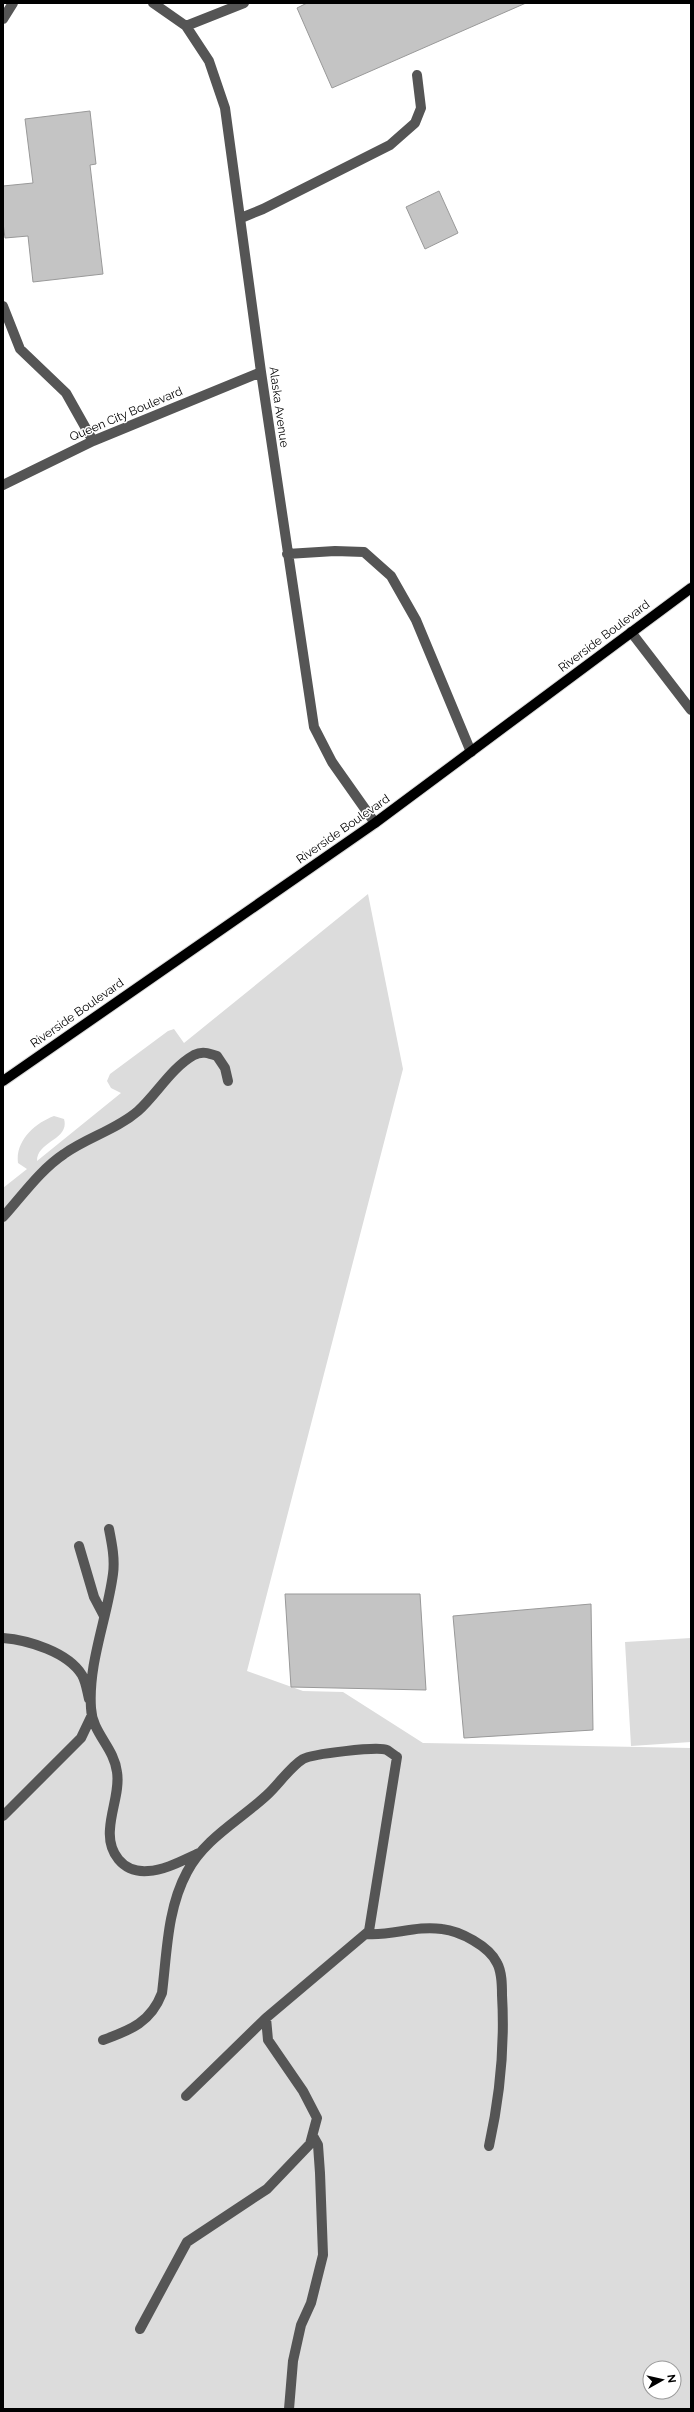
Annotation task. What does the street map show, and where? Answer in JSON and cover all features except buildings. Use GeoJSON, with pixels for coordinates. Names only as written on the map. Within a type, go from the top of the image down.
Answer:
{"type":"FeatureCollection","features":[{"type":"Feature","properties":{"kind":"main road","name":"Riverside Boulevard"},"geometry":{"type":"LineString","coordinates":[[3,1081],[375,823],[691,588]]}},
{"type":"Feature","properties":{"kind":"street"},"geometry":{"type":"LineString","coordinates":[[3,19],[13,3]]}},
{"type":"Feature","properties":{"kind":"street","name":"Alaska Avenue"},"geometry":{"type":"LineString","coordinates":[[153,3],[186,26],[209,61],[225,108],[241,218],[260,372],[314,727],[332,762],[375,823]]}},
{"type":"Feature","properties":{"kind":"street"},"geometry":{"type":"LineString","coordinates":[[186,26],[244,3]]}},
{"type":"Feature","properties":{"kind":"street"},"geometry":{"type":"LineString","coordinates":[[241,218],[263,209],[390,145],[415,123],[421,108],[417,75]]}},
{"type":"Feature","properties":{"kind":"street"},"geometry":{"type":"LineString","coordinates":[[3,306],[20,349],[66,393],[93,441]]}},
{"type":"Feature","properties":{"kind":"street","name":"Queen City Boulevard"},"geometry":{"type":"LineString","coordinates":[[3,485],[93,441],[260,372]]}},
{"type":"Feature","properties":{"kind":"street"},"geometry":{"type":"LineString","coordinates":[[287,554],[335,551],[364,552],[391,576],[416,620],[471,752]]}},
{"type":"Feature","properties":{"kind":"street"},"geometry":{"type":"LineString","coordinates":[[631,632],[691,710]]}},
{"type":"Feature","properties":{"kind":"street"},"geometry":{"type":"LineString","coordinates":[[3,1217],[54,1161],[124,1122],[142,1106],[175,1070],[194,1055],[201,1052],[217,1056],[222,1061],[228,1081]]}},
{"type":"Feature","properties":{"kind":"street"},"geometry":{"type":"LineString","coordinates":[[3,1816],[77,1742],[91,1711],[97,1647],[113,1573],[114,1555],[109,1529]]}},
{"type":"Feature","properties":{"kind":"street"},"geometry":{"type":"LineString","coordinates":[[79,1546],[94,1598],[104,1616]]}},
{"type":"Feature","properties":{"kind":"street"},"geometry":{"type":"LineString","coordinates":[[3,1638],[17,1639],[53,1653],[68,1661],[82,1675],[93,1724],[110,1749],[118,1772],[110,1828],[110,1844],[113,1855],[129,1868],[148,1871],[165,1867],[199,1853]]}},
{"type":"Feature","properties":{"kind":"street"},"geometry":{"type":"LineString","coordinates":[[103,2040],[146,2019],[153,2013],[162,1993],[168,1937],[176,1900],[186,1872],[204,1847],[267,1795],[303,1759],[328,1753],[386,1750],[397,1757],[369,1931],[266,2018],[186,2096]]}},
{"type":"Feature","properties":{"kind":"street"},"geometry":{"type":"LineString","coordinates":[[367,1934],[381,1935],[424,1928],[442,1929],[455,1932],[479,1945],[488,1951],[497,1963],[503,2014],[502,2057],[499,2093],[489,2146]]}},
{"type":"Feature","properties":{"kind":"street"},"geometry":{"type":"LineString","coordinates":[[140,2329],[187,2242],[267,2189],[301,2154],[313,2136],[317,2118],[303,2091],[268,2040],[266,2018]]}},
{"type":"Feature","properties":{"kind":"street"},"geometry":{"type":"LineString","coordinates":[[289,2409],[295,2354],[302,2324],[311,2303],[323,2255],[318,2145],[313,2136]]}},
{"type":"Feature","properties":{"kind":"shaded area"},"geometry":{"type":"Polygon","coordinates":[[[368,894],[403,1069],[247,1671],[303,1691],[343,1692],[423,1743],[691,1748],[691,2409],[3,2409],[3,1188],[27,1169],[18,1163],[18,1155],[23,1140],[33,1128],[54,1116],[64,1119],[65,1126],[62,1132],[42,1149],[38,1154],[37,1161],[121,1093],[111,1088],[107,1081],[110,1074],[168,1031],[174,1029],[184,1043],[368,894]]]}},
{"type":"Feature","properties":{"kind":"shaded area"},"geometry":{"type":"Polygon","coordinates":[[[691,1638],[691,1742],[631,1746],[625,1642],[691,1638]]]}}]}
